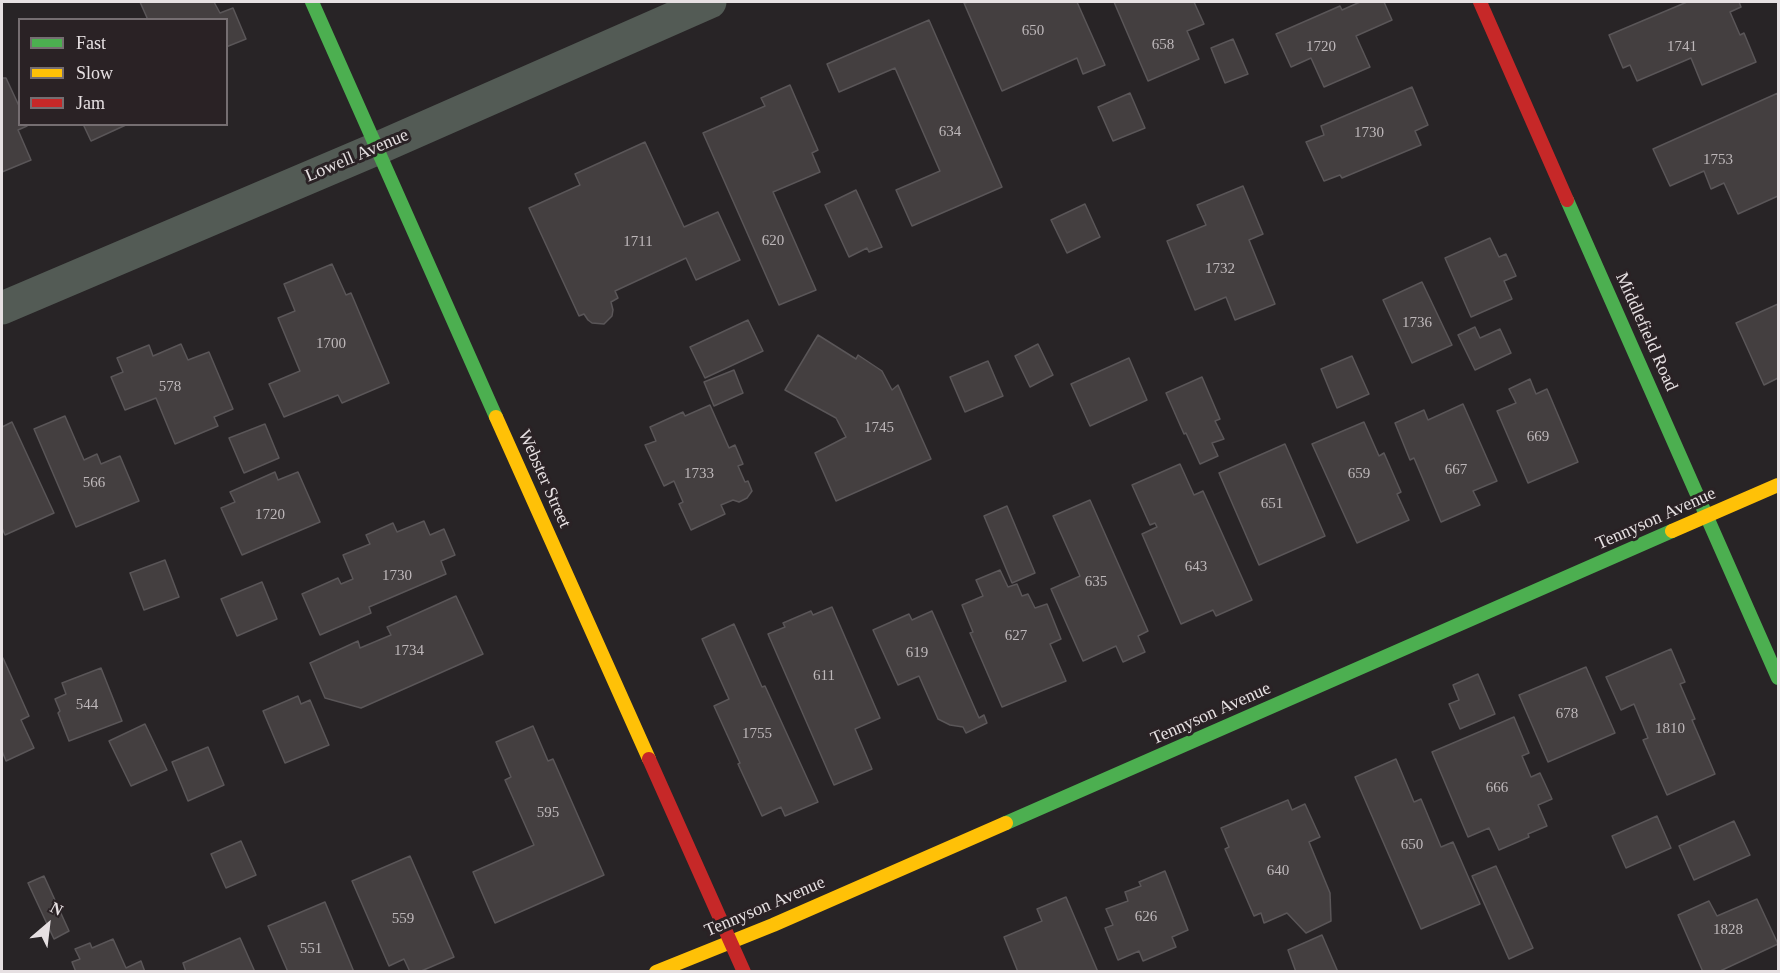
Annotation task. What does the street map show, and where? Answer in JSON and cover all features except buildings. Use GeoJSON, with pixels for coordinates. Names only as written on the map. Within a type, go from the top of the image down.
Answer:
{"type":"FeatureCollection","features":[{"type":"Feature","properties":{"kind":"street","name":"Webster Street"},"geometry":{"type":"LineString","coordinates":[[312,2],[744,972]]}},
{"type":"Feature","properties":{"kind":"street","name":"Lowell Avenue"},"geometry":{"type":"LineString","coordinates":[[2,308],[376,149],[710,2]]}},
{"type":"Feature","properties":{"kind":"street","name":"Middlefield Road"},"geometry":{"type":"LineString","coordinates":[[1480,2],[1779,678]]}},
{"type":"Feature","properties":{"kind":"street","name":"Tennyson Avenue"},"geometry":{"type":"LineString","coordinates":[[656,972],[732,942],[1779,485]]}},
{"type":"Feature","properties":{"kind":"traffic: fast"},"geometry":{"type":"LineString","coordinates":[[312,2],[496,417]]}},
{"type":"Feature","properties":{"kind":"traffic: fast"},"geometry":{"type":"LineString","coordinates":[[1567,200],[1778,678]]}},
{"type":"Feature","properties":{"kind":"traffic: fast"},"geometry":{"type":"LineString","coordinates":[[1006,823],[1672,531]]}},
{"type":"Feature","properties":{"kind":"traffic: slow"},"geometry":{"type":"LineString","coordinates":[[496,417],[649,759]]}},
{"type":"Feature","properties":{"kind":"traffic: slow"},"geometry":{"type":"LineString","coordinates":[[1672,531],[1778,485]]}},
{"type":"Feature","properties":{"kind":"traffic: slow"},"geometry":{"type":"LineString","coordinates":[[656,972],[773,925],[1006,823]]}},
{"type":"Feature","properties":{"kind":"traffic: jam"},"geometry":{"type":"LineString","coordinates":[[1480,2],[1567,200]]}},
{"type":"Feature","properties":{"kind":"traffic: jam"},"geometry":{"type":"LineString","coordinates":[[649,759],[744,972]]}}]}
